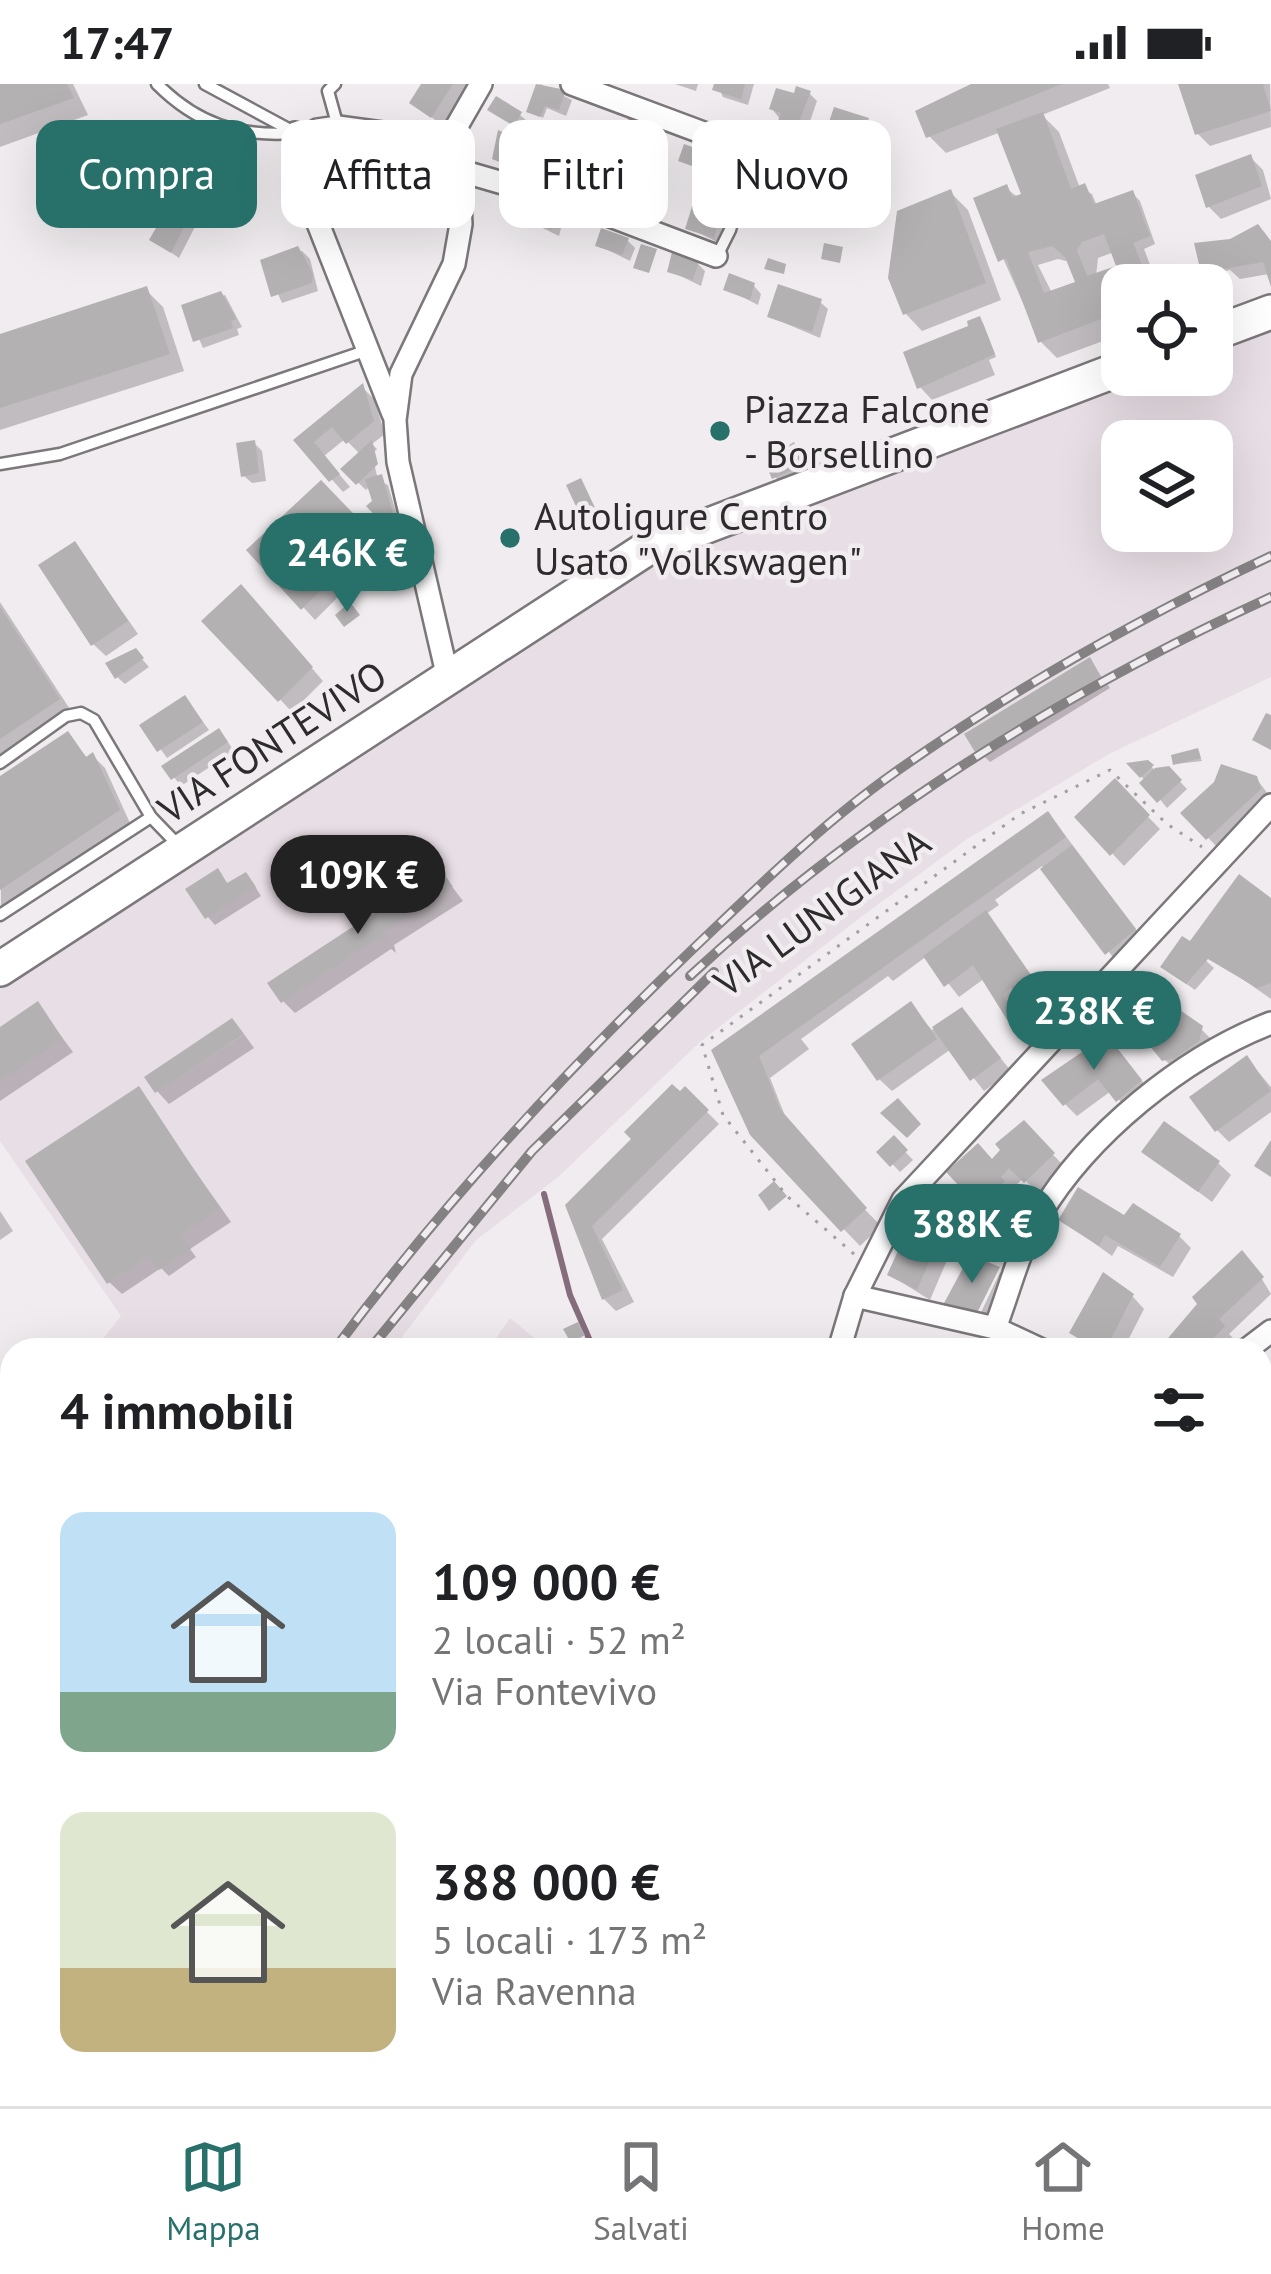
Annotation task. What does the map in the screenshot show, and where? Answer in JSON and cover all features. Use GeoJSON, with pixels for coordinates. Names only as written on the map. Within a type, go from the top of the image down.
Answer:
{"type":"FeatureCollection","features":[{"type":"Feature","properties":{"kind":"street"},"geometry":{"type":"LineString","coordinates":[[465,120],[482,84]]}},
{"type":"Feature","properties":{"kind":"street"},"geometry":{"type":"LineString","coordinates":[[572,84],[692,129]]}},
{"type":"Feature","properties":{"kind":"street"},"geometry":{"type":"LineString","coordinates":[[475,169],[716,256]]}},
{"type":"Feature","properties":{"kind":"street"},"geometry":{"type":"LineString","coordinates":[[320,228],[395,420]]}},
{"type":"Feature","properties":{"kind":"street"},"geometry":{"type":"LineString","coordinates":[[448,678],[398,462],[395,420],[401,374],[459,243],[459,228]]}},
{"type":"Feature","properties":{"kind":"street"},"geometry":{"type":"LineString","coordinates":[[1233,326],[1271,312]]}},
{"type":"Feature","properties":{"kind":"street","name":"VIA FONTEVIVO"},"geometry":{"type":"LineString","coordinates":[[0,969],[646,549],[1101,376]]}},
{"type":"Feature","properties":{"kind":"street"},"geometry":{"type":"LineString","coordinates":[[843,1338],[855,1296],[903,1200],[1271,805]]}},
{"type":"Feature","properties":{"kind":"street"},"geometry":{"type":"LineString","coordinates":[[995,1328],[1037,1218],[1079,1160],[1168,1081],[1244,1033],[1271,1023]]}},
{"type":"Feature","properties":{"kind":"street"},"geometry":{"type":"LineString","coordinates":[[855,1296],[995,1328],[1016,1338]]}},
{"type":"Feature","properties":{"kind":"lane"},"geometry":{"type":"LineString","coordinates":[[157,84],[188,114],[259,134],[281,132]]}},
{"type":"Feature","properties":{"kind":"lane"},"geometry":{"type":"LineString","coordinates":[[205,84],[293,120]]}},
{"type":"Feature","properties":{"kind":"lane"},"geometry":{"type":"LineString","coordinates":[[320,120],[334,84]]}},
{"type":"Feature","properties":{"kind":"lane"},"geometry":{"type":"LineString","coordinates":[[716,256],[726,228]]}},
{"type":"Feature","properties":{"kind":"lane"},"geometry":{"type":"LineString","coordinates":[[0,464],[60,454],[368,350]]}},
{"type":"Feature","properties":{"kind":"lane"},"geometry":{"type":"LineString","coordinates":[[0,763],[66,716],[81,712],[94,720],[151,817],[183,850]]}},
{"type":"Feature","properties":{"kind":"lane"},"geometry":{"type":"LineString","coordinates":[[0,916],[151,817]]}},
{"type":"Feature","properties":{"kind":"path","name":"VIA LUNIGIANA"},"geometry":{"type":"LineString","coordinates":[[870,1265],[823,1231],[743,1142],[723,1115],[702,1045],[1020,814],[1110,770],[1167,824],[1221,859]]}},
{"type":"Feature","properties":{"kind":"shaded area"},"geometry":{"type":"Polygon","coordinates":[[[1271,319],[1271,677],[1109,754],[967,839],[857,920],[700,1042],[558,1177],[476,1240],[401,1338],[104,1338],[121,1316],[0,1141],[0,984],[651,556],[1101,383],[1101,396],[1233,396],[1233,334],[1271,319]]]}},
{"type":"Feature","properties":{"kind":"shaded area"},"geometry":{"type":"Polygon","coordinates":[[[510,1318],[534,1338],[496,1338],[510,1318]]]}},
{"type":"Feature","properties":{"kind":"building"},"geometry":{"type":"Polygon","coordinates":[[[0,84],[67,84],[74,98],[0,124],[0,84]]]}},
{"type":"Feature","properties":{"kind":"building"},"geometry":{"type":"Polygon","coordinates":[[[421,84],[453,84],[431,118],[409,103],[421,84]]]}},
{"type":"Feature","properties":{"kind":"building"},"geometry":{"type":"Polygon","coordinates":[[[536,84],[566,90],[559,110],[545,106],[540,117],[526,112],[536,84]]]}},
{"type":"Feature","properties":{"kind":"building"},"geometry":{"type":"Polygon","coordinates":[[[714,84],[745,84],[741,99],[712,90],[714,84]]]}},
{"type":"Feature","properties":{"kind":"building"},"geometry":{"type":"Polygon","coordinates":[[[971,84],[1062,84],[926,138],[915,111],[971,84]]]}},
{"type":"Feature","properties":{"kind":"building"},"geometry":{"type":"Polygon","coordinates":[[[1178,84],[1263,84],[1271,111],[1195,135],[1178,84]]]}},
{"type":"Feature","properties":{"kind":"building"},"geometry":{"type":"Polygon","coordinates":[[[796,86],[811,91],[800,120],[778,120],[781,113],[769,109],[776,88],[794,93],[796,86]]]}},
{"type":"Feature","properties":{"kind":"building"},"geometry":{"type":"Polygon","coordinates":[[[496,96],[522,112],[517,120],[504,120],[487,110],[496,96]]]}},
{"type":"Feature","properties":{"kind":"building"},"geometry":{"type":"Polygon","coordinates":[[[834,107],[869,118],[868,120],[830,120],[834,107]]]}},
{"type":"Feature","properties":{"kind":"building"},"geometry":{"type":"Polygon","coordinates":[[[1043,112],[1071,189],[1085,183],[1094,204],[1133,190],[1150,236],[1133,243],[1142,264],[1115,264],[1104,234],[1082,242],[1077,250],[1087,276],[1101,271],[1101,319],[1038,343],[1006,258],[998,262],[973,198],[1007,184],[1012,197],[1021,194],[996,129],[1043,112]],[[1052,246],[1028,252],[1044,293],[1075,282],[1065,257],[1052,246]]]}},
{"type":"Feature","properties":{"kind":"building"},"geometry":{"type":"Polygon","coordinates":[[[498,130],[499,162],[492,159],[498,130]]]}},
{"type":"Feature","properties":{"kind":"building"},"geometry":{"type":"Polygon","coordinates":[[[684,144],[692,147],[692,166],[678,161],[684,144]]]}},
{"type":"Feature","properties":{"kind":"building"},"geometry":{"type":"Polygon","coordinates":[[[1251,154],[1262,186],[1206,208],[1195,175],[1251,154]]]}},
{"type":"Feature","properties":{"kind":"building"},"geometry":{"type":"Polygon","coordinates":[[[951,189],[986,283],[903,315],[888,278],[897,211],[951,189]]]}},
{"type":"Feature","properties":{"kind":"building"},"geometry":{"type":"Polygon","coordinates":[[[692,206],[692,228],[717,228],[714,238],[685,229],[692,206]]]}},
{"type":"Feature","properties":{"kind":"building"},"geometry":{"type":"Polygon","coordinates":[[[1258,224],[1271,241],[1271,287],[1263,262],[1233,267],[1199,264],[1194,243],[1230,239],[1258,224]]]}},
{"type":"Feature","properties":{"kind":"building"},"geometry":{"type":"Polygon","coordinates":[[[156,228],[184,228],[171,253],[149,240],[156,228]]]}},
{"type":"Feature","properties":{"kind":"building"},"geometry":{"type":"Polygon","coordinates":[[[601,228],[629,238],[622,255],[595,246],[601,228]]]}},
{"type":"Feature","properties":{"kind":"building"},"geometry":{"type":"Polygon","coordinates":[[[824,243],[843,247],[840,263],[821,259],[824,243]]]}},
{"type":"Feature","properties":{"kind":"building"},"geometry":{"type":"Polygon","coordinates":[[[641,244],[657,249],[649,273],[633,268],[641,244]]]}},
{"type":"Feature","properties":{"kind":"building"},"geometry":{"type":"Polygon","coordinates":[[[298,246],[313,274],[312,283],[271,297],[260,260],[298,246]]]}},
{"type":"Feature","properties":{"kind":"building"},"geometry":{"type":"Polygon","coordinates":[[[672,252],[699,261],[693,280],[667,272],[672,252]]]}},
{"type":"Feature","properties":{"kind":"building"},"geometry":{"type":"Polygon","coordinates":[[[768,258],[786,264],[784,274],[764,269],[768,258]]]}},
{"type":"Feature","properties":{"kind":"building"},"geometry":{"type":"Polygon","coordinates":[[[729,273],[755,283],[750,300],[723,290],[729,273]]]}},
{"type":"Feature","properties":{"kind":"building"},"geometry":{"type":"Polygon","coordinates":[[[778,284],[822,299],[812,332],[767,317],[778,284]]]}},
{"type":"Feature","properties":{"kind":"building"},"geometry":{"type":"Polygon","coordinates":[[[147,286],[170,354],[0,408],[0,334],[147,286]]]}},
{"type":"Feature","properties":{"kind":"building"},"geometry":{"type":"Polygon","coordinates":[[[221,291],[236,319],[231,321],[233,328],[193,342],[181,305],[221,291]]]}},
{"type":"Feature","properties":{"kind":"building"},"geometry":{"type":"Polygon","coordinates":[[[980,316],[995,354],[917,389],[903,352],[968,326],[967,321],[980,316]]]}},
{"type":"Feature","properties":{"kind":"building"},"geometry":{"type":"Polygon","coordinates":[[[363,383],[374,421],[346,444],[332,427],[314,442],[340,474],[329,482],[293,440],[363,383]]]}},
{"type":"Feature","properties":{"kind":"building"},"geometry":{"type":"Polygon","coordinates":[[[255,440],[259,473],[241,477],[236,443],[255,440]]]}},
{"type":"Feature","properties":{"kind":"building"},"geometry":{"type":"Polygon","coordinates":[[[372,440],[378,464],[356,485],[340,469],[372,440]]]}},
{"type":"Feature","properties":{"kind":"building"},"geometry":{"type":"Polygon","coordinates":[[[794,442],[804,465],[772,479],[764,460],[794,442]]]}},
{"type":"Feature","properties":{"kind":"building"},"geometry":{"type":"Polygon","coordinates":[[[382,474],[394,517],[385,526],[366,506],[372,501],[365,479],[382,474]]]}},
{"type":"Feature","properties":{"kind":"building"},"geometry":{"type":"Polygon","coordinates":[[[581,478],[596,510],[581,517],[566,485],[581,478]]]}},
{"type":"Feature","properties":{"kind":"building"},"geometry":{"type":"Polygon","coordinates":[[[321,480],[375,536],[301,610],[246,550],[321,480]]]}},
{"type":"Feature","properties":{"kind":"building"},"geometry":{"type":"Polygon","coordinates":[[[75,541],[128,621],[91,646],[38,565],[75,541]]]}},
{"type":"Feature","properties":{"kind":"building"},"geometry":{"type":"Polygon","coordinates":[[[241,584],[313,667],[278,702],[201,621],[241,584]]]}},
{"type":"Feature","properties":{"kind":"building"},"geometry":{"type":"Polygon","coordinates":[[[350,602],[360,615],[344,627],[335,615],[350,602]]]}},
{"type":"Feature","properties":{"kind":"building"},"geometry":{"type":"Polygon","coordinates":[[[0,607],[60,699],[0,739],[0,607]]]}},
{"type":"Feature","properties":{"kind":"building"},"geometry":{"type":"Polygon","coordinates":[[[136,648],[144,658],[115,679],[105,663],[136,648]]]}},
{"type":"Feature","properties":{"kind":"building"},"geometry":{"type":"Polygon","coordinates":[[[1090,657],[1100,675],[975,752],[964,734],[1090,657]]]}},
{"type":"Feature","properties":{"kind":"building"},"geometry":{"type":"Polygon","coordinates":[[[185,695],[203,722],[157,752],[139,725],[185,695]]]}},
{"type":"Feature","properties":{"kind":"building"},"geometry":{"type":"Polygon","coordinates":[[[1266,713],[1271,715],[1271,750],[1252,740],[1266,713]]]}},
{"type":"Feature","properties":{"kind":"building"},"geometry":{"type":"Polygon","coordinates":[[[219,728],[228,742],[171,780],[161,766],[219,728]]]}},
{"type":"Feature","properties":{"kind":"building"},"geometry":{"type":"Polygon","coordinates":[[[68,731],[86,757],[93,752],[120,810],[0,890],[0,776],[68,731]]]}},
{"type":"Feature","properties":{"kind":"building"},"geometry":{"type":"Polygon","coordinates":[[[1198,748],[1201,758],[1173,765],[1171,755],[1198,748]]]}},
{"type":"Feature","properties":{"kind":"building"},"geometry":{"type":"Polygon","coordinates":[[[1148,760],[1154,765],[1140,778],[1126,763],[1148,760]]]}},
{"type":"Feature","properties":{"kind":"building"},"geometry":{"type":"Polygon","coordinates":[[[1221,764],[1257,776],[1261,789],[1206,840],[1180,813],[1214,782],[1221,764]]]}},
{"type":"Feature","properties":{"kind":"building"},"geometry":{"type":"Polygon","coordinates":[[[1169,766],[1182,780],[1157,803],[1139,783],[1155,768],[1169,766]]]}},
{"type":"Feature","properties":{"kind":"building"},"geometry":{"type":"Polygon","coordinates":[[[1115,778],[1150,815],[1110,856],[1074,817],[1115,778]]]}},
{"type":"Feature","properties":{"kind":"building"},"geometry":{"type":"Polygon","coordinates":[[[1048,811],[1066,837],[759,1056],[780,1109],[867,1208],[841,1232],[750,1135],[711,1050],[1048,811]]]}},
{"type":"Feature","properties":{"kind":"building"},"geometry":{"type":"Polygon","coordinates":[[[1072,845],[1136,929],[1105,955],[1040,869],[1072,845]]]}},
{"type":"Feature","properties":{"kind":"building"},"geometry":{"type":"Polygon","coordinates":[[[218,868],[227,883],[246,872],[256,887],[205,919],[185,889],[218,868]]]}},
{"type":"Feature","properties":{"kind":"building"},"geometry":{"type":"Polygon","coordinates":[[[441,869],[453,887],[384,932],[387,938],[381,942],[378,938],[281,1003],[267,983],[441,869]]]}},
{"type":"Feature","properties":{"kind":"building"},"geometry":{"type":"Polygon","coordinates":[[[1239,874],[1271,898],[1271,983],[1257,988],[1208,959],[1186,984],[1160,967],[1182,936],[1190,941],[1239,874]]]}},
{"type":"Feature","properties":{"kind":"building"},"geometry":{"type":"Polygon","coordinates":[[[986,910],[1038,985],[1032,989],[1046,1009],[1035,1020],[1011,987],[1003,995],[1016,1019],[1009,1023],[973,965],[944,987],[923,956],[986,910]]]}},
{"type":"Feature","properties":{"kind":"building"},"geometry":{"type":"Polygon","coordinates":[[[1148,988],[1203,1026],[1199,1041],[1175,1058],[1162,1061],[1127,1018],[1148,988]]]}},
{"type":"Feature","properties":{"kind":"building"},"geometry":{"type":"Polygon","coordinates":[[[38,1001],[63,1039],[0,1081],[0,1027],[38,1001]]]}},
{"type":"Feature","properties":{"kind":"building"},"geometry":{"type":"Polygon","coordinates":[[[911,1001],[937,1039],[877,1081],[851,1044],[911,1001]]]}},
{"type":"Feature","properties":{"kind":"building"},"geometry":{"type":"Polygon","coordinates":[[[962,1007],[1001,1058],[970,1081],[932,1027],[962,1007]]]}},
{"type":"Feature","properties":{"kind":"building"},"geometry":{"type":"Polygon","coordinates":[[[232,1018],[244,1034],[155,1093],[144,1077],[232,1018]]]}},
{"type":"Feature","properties":{"kind":"building"},"geometry":{"type":"Polygon","coordinates":[[[1107,1035],[1142,1080],[1116,1102],[1098,1079],[1063,1106],[1041,1080],[1107,1035]]]}},
{"type":"Feature","properties":{"kind":"building"},"geometry":{"type":"Polygon","coordinates":[[[1247,1055],[1271,1091],[1215,1132],[1189,1097],[1247,1055]]]}},
{"type":"Feature","properties":{"kind":"building"},"geometry":{"type":"Polygon","coordinates":[[[672,1084],[680,1091],[685,1086],[709,1110],[592,1226],[623,1290],[602,1300],[565,1205],[631,1139],[624,1132],[672,1084]]]}},
{"type":"Feature","properties":{"kind":"building"},"geometry":{"type":"Polygon","coordinates":[[[139,1086],[220,1209],[181,1235],[191,1249],[159,1270],[149,1256],[107,1284],[25,1161],[139,1086]]]}},
{"type":"Feature","properties":{"kind":"building"},"geometry":{"type":"Polygon","coordinates":[[[898,1098],[921,1124],[907,1138],[880,1113],[898,1098]]]}},
{"type":"Feature","properties":{"kind":"building"},"geometry":{"type":"Polygon","coordinates":[[[1024,1120],[1055,1153],[1024,1183],[1009,1168],[1001,1177],[1005,1181],[978,1206],[946,1172],[978,1143],[992,1159],[1000,1150],[995,1144],[1024,1120]]]}},
{"type":"Feature","properties":{"kind":"building"},"geometry":{"type":"Polygon","coordinates":[[[1164,1121],[1220,1161],[1198,1192],[1141,1152],[1164,1121]]]}},
{"type":"Feature","properties":{"kind":"building"},"geometry":{"type":"Polygon","coordinates":[[[894,1135],[908,1150],[890,1167],[876,1152],[894,1135]]]}},
{"type":"Feature","properties":{"kind":"building"},"geometry":{"type":"Polygon","coordinates":[[[1271,1140],[1271,1177],[1254,1166],[1271,1140]]]}},
{"type":"Feature","properties":{"kind":"building"},"geometry":{"type":"Polygon","coordinates":[[[774,1181],[787,1196],[769,1211],[758,1195],[774,1181]]]}},
{"type":"Feature","properties":{"kind":"building"},"geometry":{"type":"Polygon","coordinates":[[[1078,1187],[1124,1215],[1133,1203],[1181,1234],[1160,1267],[1105,1235],[1099,1246],[1058,1220],[1078,1187]]]}},
{"type":"Feature","properties":{"kind":"building"},"geometry":{"type":"Polygon","coordinates":[[[922,1198],[950,1212],[917,1290],[887,1275],[922,1198]]]}},
{"type":"Feature","properties":{"kind":"building"},"geometry":{"type":"Polygon","coordinates":[[[1242,1250],[1264,1277],[1219,1319],[1225,1326],[1214,1338],[1168,1338],[1197,1304],[1192,1297],[1242,1250]]]}},
{"type":"Feature","properties":{"kind":"building"},"geometry":{"type":"Polygon","coordinates":[[[970,1255],[1000,1267],[975,1317],[943,1305],[970,1255]]]}},
{"type":"Feature","properties":{"kind":"building"},"geometry":{"type":"Polygon","coordinates":[[[1103,1272],[1134,1294],[1111,1338],[1078,1338],[1069,1333],[1103,1272]]]}},
{"type":"Feature","properties":{"kind":"building"},"geometry":{"type":"Polygon","coordinates":[[[578,1322],[585,1335],[568,1338],[563,1329],[578,1322]]]}},
{"type":"Feature","properties":{"kind":"waterway"},"geometry":{"type":"LineString","coordinates":[[544,1194],[570,1295],[589,1338]]}},
{"type":"Feature","properties":{"kind":"railway"},"geometry":{"type":"LineString","coordinates":[[343,1338],[418,1243],[552,1090],[817,834],[894,773],[1031,684],[1173,604],[1271,556]]}},
{"type":"Feature","properties":{"kind":"railway"},"geometry":{"type":"LineString","coordinates":[[690,976],[822,864],[966,764],[1116,674],[1271,597]]}},
{"type":"Feature","properties":{"kind":"railway"},"geometry":{"type":"LineString","coordinates":[[379,1338],[532,1151],[714,972]]}},
{"type":"Feature","properties":{"kind":"place","name":"Piazza Falcone - Borsellino"},"geometry":{"type":"Point","coordinates":[720,431]}},
{"type":"Feature","properties":{"kind":"place","name":"Autoligure Centro Usato \"Volkswagen\""},"geometry":{"type":"Point","coordinates":[510,538]}}]}
